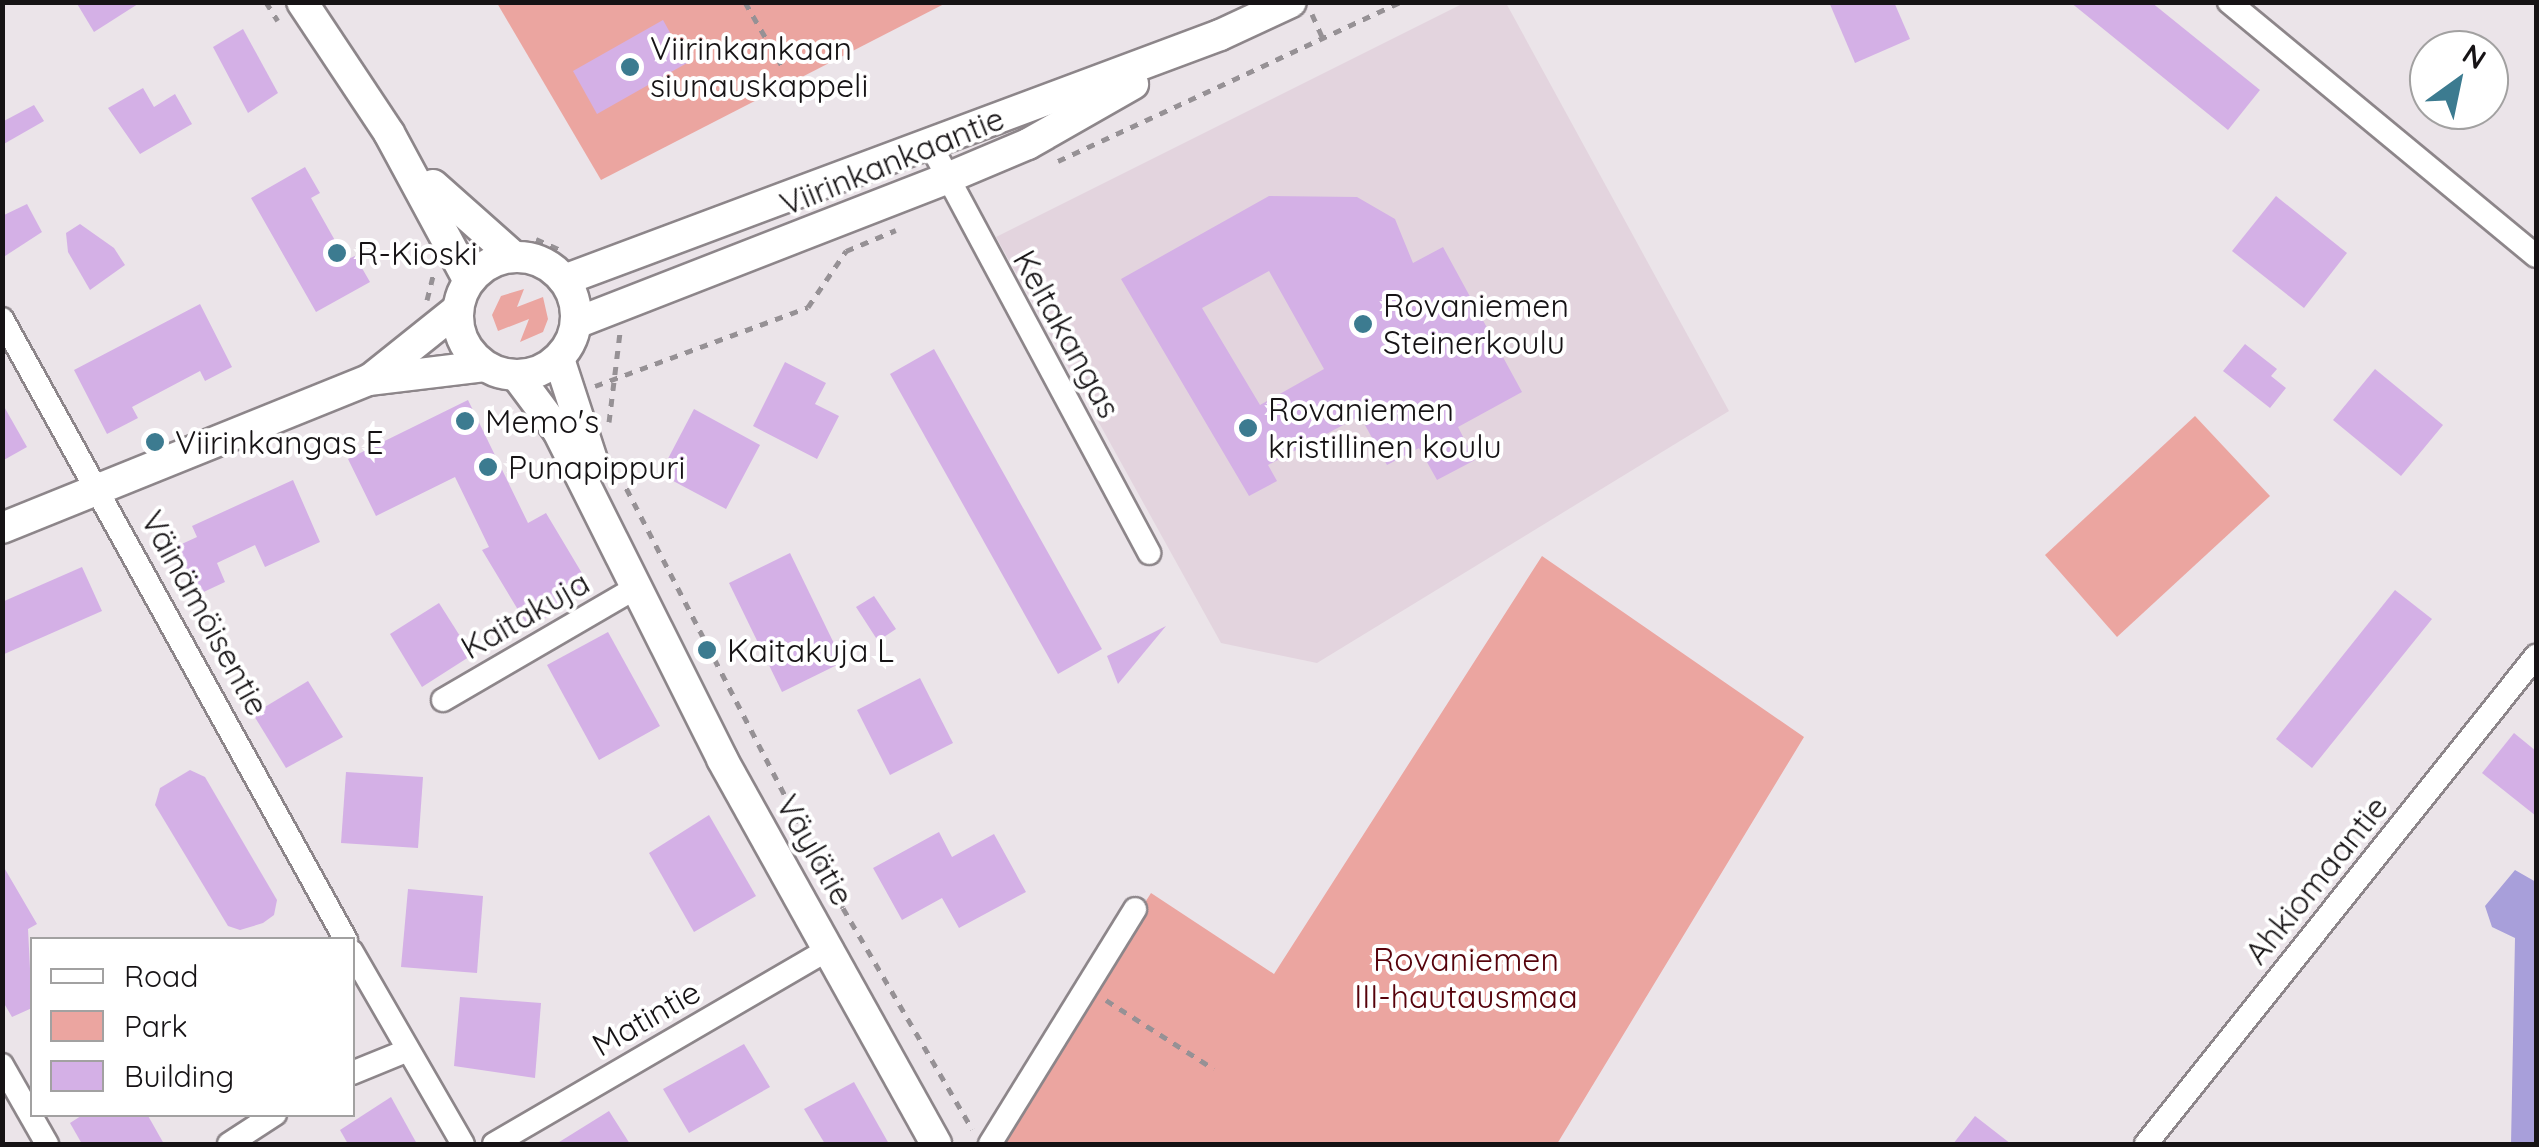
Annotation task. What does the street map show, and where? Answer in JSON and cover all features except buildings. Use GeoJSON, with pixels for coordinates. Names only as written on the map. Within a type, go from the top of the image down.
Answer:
{"type":"FeatureCollection","features":[{"type":"Feature","properties":{"kind":"street"},"geometry":{"type":"LineString","coordinates":[[2,528],[98,486],[370,380],[484,366],[517,376],[559,359],[576,322],[564,280],[533,259],[523,247],[442,196],[389,133],[302,2]]}},
{"type":"Feature","properties":{"kind":"street","name":"Viirinkankaantie"},"geometry":{"type":"LineString","coordinates":[[576,322],[1028,144],[1220,36],[1292,2]]}},
{"type":"Feature","properties":{"kind":"street"},"geometry":{"type":"LineString","coordinates":[[2229,2],[2536,256]]}},
{"type":"Feature","properties":{"kind":"street","name":"Viirinkankaantie"},"geometry":{"type":"LineString","coordinates":[[564,280],[1220,36]]}},
{"type":"Feature","properties":{"kind":"street"},"geometry":{"type":"LineString","coordinates":[[389,133],[463,295],[460,336],[484,366]]}},
{"type":"Feature","properties":{"kind":"street","name":"Keltakangas"},"geometry":{"type":"LineString","coordinates":[[930,144],[945,179],[1148,553]]}},
{"type":"Feature","properties":{"kind":"street"},"geometry":{"type":"LineString","coordinates":[[370,380],[497,260],[523,247]]}},
{"type":"Feature","properties":{"kind":"street","name":"Väinämöisentie"},"geometry":{"type":"LineString","coordinates":[[2,320],[98,486],[344,937]]}},
{"type":"Feature","properties":{"kind":"street","name":"Väylätie"},"geometry":{"type":"LineString","coordinates":[[559,359],[639,586]]}},
{"type":"Feature","properties":{"kind":"street","name":"Väylätie"},"geometry":{"type":"LineString","coordinates":[[517,376],[558,431],[639,586],[722,759],[832,948],[936,1144]]}},
{"type":"Feature","properties":{"kind":"street","name":"Kaitakuja"},"geometry":{"type":"LineString","coordinates":[[443,700],[639,586]]}},
{"type":"Feature","properties":{"kind":"street","name":"Ahkiomaantie"},"geometry":{"type":"LineString","coordinates":[[2146,1144],[2536,656]]}},
{"type":"Feature","properties":{"kind":"street"},"geometry":{"type":"LineString","coordinates":[[990,1144],[1135,909]]}},
{"type":"Feature","properties":{"kind":"street","name":"Matintie"},"geometry":{"type":"LineString","coordinates":[[494,1144],[832,948]]}},
{"type":"Feature","properties":{"kind":"street"},"geometry":{"type":"LineString","coordinates":[[355,958],[463,1144]]}},
{"type":"Feature","properties":{"kind":"street"},"geometry":{"type":"LineString","coordinates":[[355,1073],[406,1051]]}},
{"type":"Feature","properties":{"kind":"street"},"geometry":{"type":"LineString","coordinates":[[2,1065],[30,1114]]}},
{"type":"Feature","properties":{"kind":"street"},"geometry":{"type":"LineString","coordinates":[[32,1117],[47,1144]]}},
{"type":"Feature","properties":{"kind":"street"},"geometry":{"type":"LineString","coordinates":[[229,1144],[270,1117]]}},
{"type":"Feature","properties":{"kind":"path"},"geometry":{"type":"LineString","coordinates":[[746,2],[782,66]]}},
{"type":"Feature","properties":{"kind":"path"},"geometry":{"type":"LineString","coordinates":[[1308,2],[1322,39]]}},
{"type":"Feature","properties":{"kind":"path"},"geometry":{"type":"LineString","coordinates":[[1039,170],[1401,2]]}},
{"type":"Feature","properties":{"kind":"path"},"geometry":{"type":"LineString","coordinates":[[592,387],[808,307],[846,251],[911,224]]}},
{"type":"Feature","properties":{"kind":"path"},"geometry":{"type":"LineString","coordinates":[[523,247],[562,251],[578,246]]}},
{"type":"Feature","properties":{"kind":"path"},"geometry":{"type":"LineString","coordinates":[[422,314],[437,256]]}},
{"type":"Feature","properties":{"kind":"path"},"geometry":{"type":"LineString","coordinates":[[608,434],[612,377],[622,325]]}},
{"type":"Feature","properties":{"kind":"path"},"geometry":{"type":"LineString","coordinates":[[614,465],[842,908],[982,1144]]}},
{"type":"Feature","properties":{"kind":"path"},"geometry":{"type":"LineString","coordinates":[[1087,987],[1214,1069]]}},
{"type":"Feature","properties":{"kind":"shaded area","name":"Rovaniemen Steinerkoulu"},"geometry":{"type":"Polygon","coordinates":[[[1464,3],[1506,3],[1729,411],[1317,663],[1221,643],[996,237],[1464,3]]]}},
{"type":"Feature","properties":{"kind":"shaded area"},"geometry":{"type":"Polygon","coordinates":[[[2515,870],[2536,882],[2536,1144],[2511,1144],[2515,938],[2492,927],[2485,906],[2515,870]]]}},
{"type":"Feature","properties":{"kind":"green space"},"geometry":{"type":"Polygon","coordinates":[[[497,3],[946,3],[601,180],[497,3]]]}},
{"type":"Feature","properties":{"kind":"green space"},"geometry":{"type":"Polygon","coordinates":[[[524,289],[517,307],[543,297],[548,319],[543,332],[520,342],[529,319],[498,331],[492,315],[501,296],[524,289]]]}},
{"type":"Feature","properties":{"kind":"green space"},"geometry":{"type":"Polygon","coordinates":[[[2195,416],[2270,496],[2117,637],[2045,555],[2195,416]]]}},
{"type":"Feature","properties":{"kind":"green space","name":"Rovaniemen III-hautausmaa"},"geometry":{"type":"Polygon","coordinates":[[[1542,556],[1804,737],[1557,1144],[1007,1144],[1000,1132],[1151,893],[1274,974],[1542,556]]]}},
{"type":"Feature","properties":{"kind":"place","name":"Viirinkankaan siunauskappeli"},"geometry":{"type":"Point","coordinates":[630,67]}},
{"type":"Feature","properties":{"kind":"place","name":"R-Kioski"},"geometry":{"type":"Point","coordinates":[337,253]}},
{"type":"Feature","properties":{"kind":"place","name":"Rovaniemen Steinerkoulu"},"geometry":{"type":"Point","coordinates":[1363,324]}},
{"type":"Feature","properties":{"kind":"place","name":"Memo's"},"geometry":{"type":"Point","coordinates":[465,421]}},
{"type":"Feature","properties":{"kind":"place","name":"Rovaniemen kristillinen koulu"},"geometry":{"type":"Point","coordinates":[1248,428]}},
{"type":"Feature","properties":{"kind":"place","name":"Viirinkangas E"},"geometry":{"type":"Point","coordinates":[155,442]}},
{"type":"Feature","properties":{"kind":"place","name":"Punapippuri"},"geometry":{"type":"Point","coordinates":[488,467]}},
{"type":"Feature","properties":{"kind":"place","name":"Kaitakuja L"},"geometry":{"type":"Point","coordinates":[707,650]}}]}
